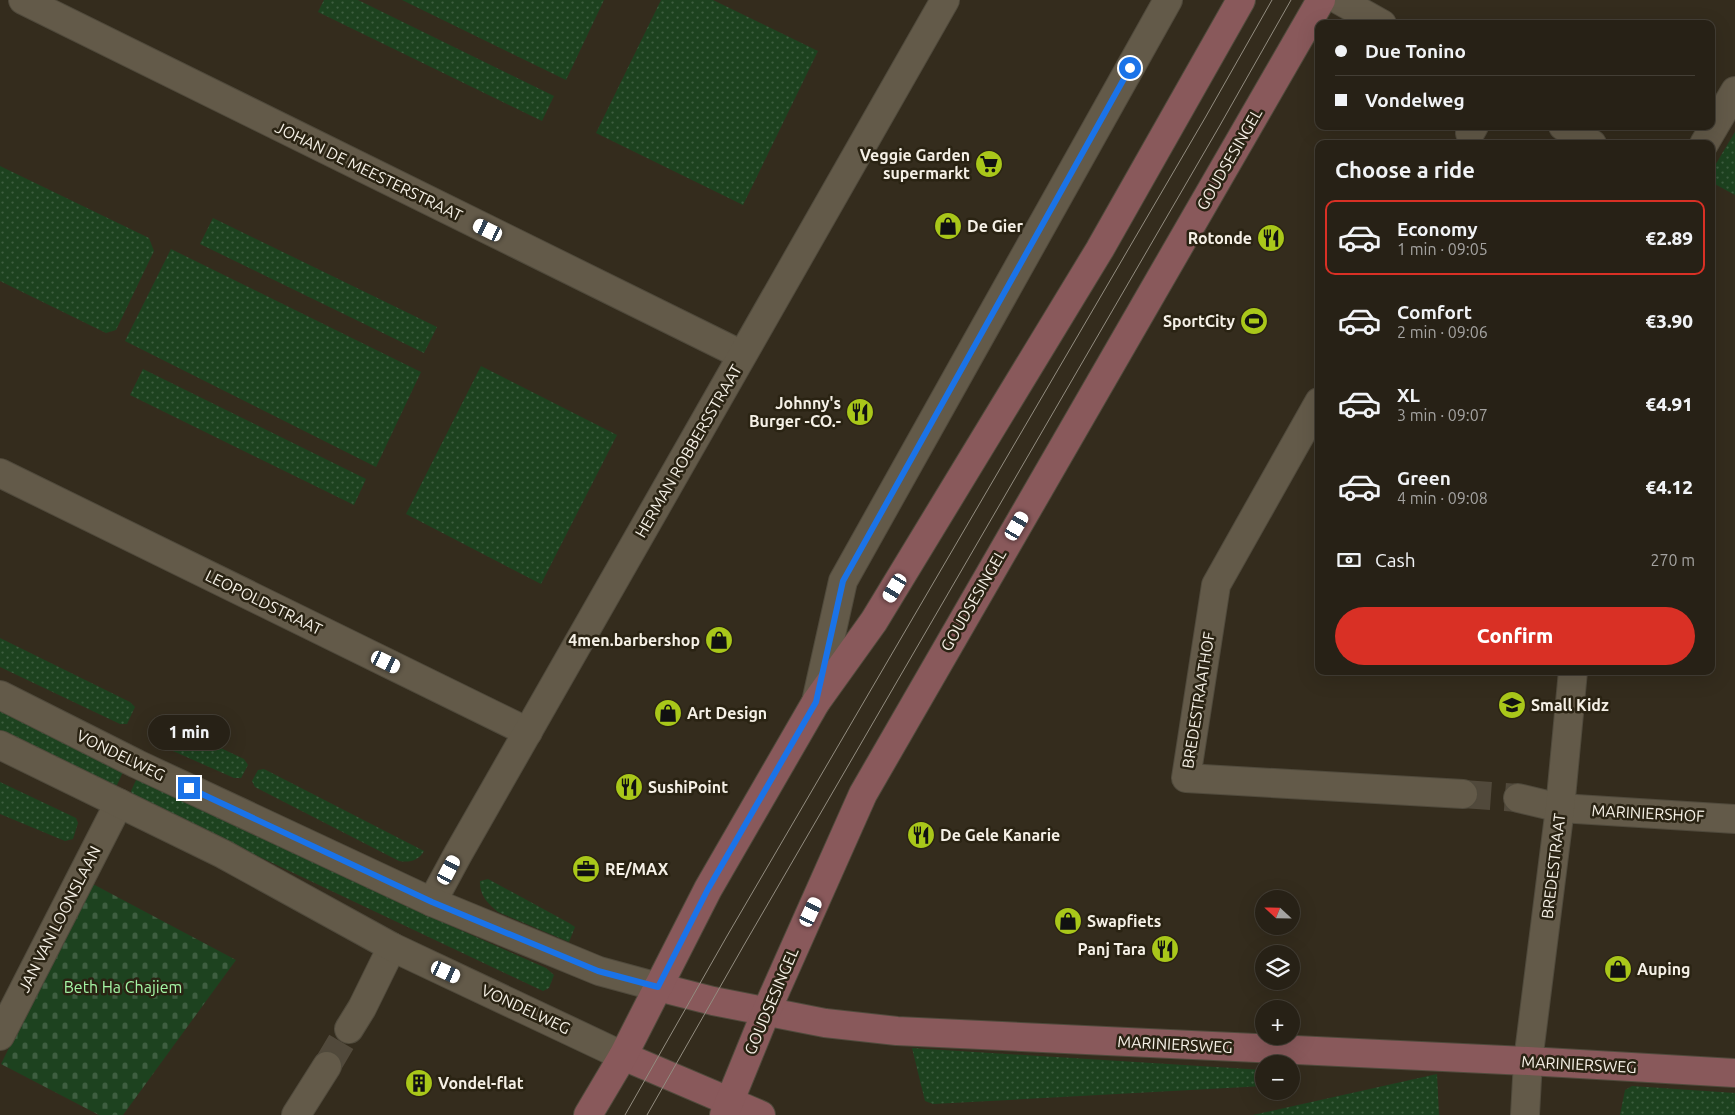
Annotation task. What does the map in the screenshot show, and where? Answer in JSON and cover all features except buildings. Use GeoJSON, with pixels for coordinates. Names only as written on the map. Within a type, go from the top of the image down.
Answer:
{"type":"FeatureCollection","features":[{"type":"Feature","properties":{"kind":"main road"},"geometry":{"type":"LineString","coordinates":[[588,1115],[623,1056],[708,889],[816,702],[885,604],[1100,249],[1241,0]]}},
{"type":"Feature","properties":{"kind":"main road","name":"GOUDSESINGEL"},"geometry":{"type":"LineString","coordinates":[[726,1108],[766,1012],[825,882],[842,837],[879,763],[1321,0]]}},
{"type":"Feature","properties":{"kind":"main road","name":"MARINIERSWEG"},"geometry":{"type":"LineString","coordinates":[[658,987],[766,1012],[825,1023],[897,1031],[1528,1061],[1735,1073]]}},
{"type":"Feature","properties":{"kind":"main road"},"geometry":{"type":"LineString","coordinates":[[623,1056],[726,1108],[761,1115]]}},
{"type":"Feature","properties":{"kind":"street","name":"JOHAN DE MEESTERSTRAAT"},"geometry":{"type":"LineString","coordinates":[[23,0],[742,355]]}},
{"type":"Feature","properties":{"kind":"street","name":"HERMAN ROBBERSSTRAAT"},"geometry":{"type":"LineString","coordinates":[[432,902],[945,0]]}},
{"type":"Feature","properties":{"kind":"street"},"geometry":{"type":"LineString","coordinates":[[816,702],[843,581],[1168,0]]}},
{"type":"Feature","properties":{"kind":"street"},"geometry":{"type":"LineString","coordinates":[[1339,0],[1375,20]]}},
{"type":"Feature","properties":{"kind":"street"},"geometry":{"type":"LineString","coordinates":[[1715,125],[1735,91]]}},
{"type":"Feature","properties":{"kind":"street"},"geometry":{"type":"LineString","coordinates":[[1569,130],[1586,140]]}},
{"type":"Feature","properties":{"kind":"street","name":"BREDESTRAATHOF"},"geometry":{"type":"LineString","coordinates":[[1315,409],[1216,585],[1186,778],[1463,794]]}},
{"type":"Feature","properties":{"kind":"street","name":"LEOPOLDSTRAAT"},"geometry":{"type":"LineString","coordinates":[[0,473],[528,732]]}},
{"type":"Feature","properties":{"kind":"street","name":"BREDESTRAAT"},"geometry":{"type":"LineString","coordinates":[[1525,1115],[1528,1061],[1560,808],[1573,675]]}},
{"type":"Feature","properties":{"kind":"street","name":"VONDELWEG"},"geometry":{"type":"LineString","coordinates":[[0,696],[146,768],[432,902],[598,971],[658,987]]}},
{"type":"Feature","properties":{"kind":"street","name":"VONDELWEG"},"geometry":{"type":"LineString","coordinates":[[0,745],[223,854],[392,947],[623,1056]]}},
{"type":"Feature","properties":{"kind":"street"},"geometry":{"type":"LineString","coordinates":[[1518,798],[1560,808]]}},
{"type":"Feature","properties":{"kind":"street","name":"JAN VAN LOONSLAAN"},"geometry":{"type":"LineString","coordinates":[[0,1036],[119,803]]}},
{"type":"Feature","properties":{"kind":"street","name":"MARINIERSHOF"},"geometry":{"type":"LineString","coordinates":[[1560,808],[1735,819]]}},
{"type":"Feature","properties":{"kind":"street"},"geometry":{"type":"LineString","coordinates":[[349,1030],[392,947]]}},
{"type":"Feature","properties":{"kind":"street"},"geometry":{"type":"LineString","coordinates":[[296,1115],[327,1066]]}},
{"type":"Feature","properties":{"kind":"green space"},"geometry":{"type":"Polygon","coordinates":[[[324,0],[358,0],[554,96],[542,121],[318,12],[324,0]]]}},
{"type":"Feature","properties":{"kind":"green space"},"geometry":{"type":"Polygon","coordinates":[[[402,0],[604,0],[566,80],[402,0]]]}},
{"type":"Feature","properties":{"kind":"green space"},"geometry":{"type":"Polygon","coordinates":[[[661,0],[713,0],[818,51],[743,205],[596,133],[661,0]]]}},
{"type":"Feature","properties":{"kind":"green space"},"geometry":{"type":"Polygon","coordinates":[[[1735,132],[1735,195],[1715,184],[1715,165],[1735,132]]]}},
{"type":"Feature","properties":{"kind":"green space"},"geometry":{"type":"Polygon","coordinates":[[[0,166],[149,238],[154,251],[116,330],[106,333],[0,281],[0,166]]]}},
{"type":"Feature","properties":{"kind":"green space"},"geometry":{"type":"Polygon","coordinates":[[[213,218],[437,327],[424,353],[200,244],[213,218]]]}},
{"type":"Feature","properties":{"kind":"green space"},"geometry":{"type":"Polygon","coordinates":[[[171,249],[421,372],[376,467],[125,341],[171,249]]]}},
{"type":"Feature","properties":{"kind":"green space"},"geometry":{"type":"Polygon","coordinates":[[[481,366],[617,435],[541,584],[406,514],[481,366]]]}},
{"type":"Feature","properties":{"kind":"green space"},"geometry":{"type":"Polygon","coordinates":[[[143,369],[366,479],[354,505],[130,395],[143,369]]]}},
{"type":"Feature","properties":{"kind":"green space"},"geometry":{"type":"Polygon","coordinates":[[[0,638],[130,702],[135,707],[127,724],[120,724],[0,667],[0,638]]]}},
{"type":"Feature","properties":{"kind":"green space"},"geometry":{"type":"Polygon","coordinates":[[[0,709],[123,772],[117,785],[110,787],[0,733],[0,709]]]}},
{"type":"Feature","properties":{"kind":"green space"},"geometry":{"type":"Polygon","coordinates":[[[167,725],[174,726],[244,759],[248,765],[241,778],[234,778],[164,747],[160,739],[167,725]]]}},
{"type":"Feature","properties":{"kind":"green space"},"geometry":{"type":"Polygon","coordinates":[[[264,769],[424,851],[420,857],[414,860],[407,862],[399,861],[255,787],[252,781],[258,770],[264,769]]]}},
{"type":"Feature","properties":{"kind":"green space"},"geometry":{"type":"Polygon","coordinates":[[[143,777],[406,906],[546,968],[554,975],[549,988],[543,991],[133,797],[131,791],[137,778],[143,777]]]}},
{"type":"Feature","properties":{"kind":"green space"},"geometry":{"type":"Polygon","coordinates":[[[0,782],[76,818],[78,823],[73,839],[65,841],[0,814],[0,782]]]}},
{"type":"Feature","properties":{"kind":"green space"},"geometry":{"type":"Polygon","coordinates":[[[488,879],[575,927],[569,942],[498,912],[481,891],[480,881],[488,879]]]}},
{"type":"Feature","properties":{"kind":"green space","name":"Beth Ha Chajiem"},"geometry":{"type":"Polygon","coordinates":[[[91,883],[236,960],[123,1115],[99,1115],[1,1064],[91,883]]]}},
{"type":"Feature","properties":{"kind":"green space"},"geometry":{"type":"Polygon","coordinates":[[[912,1048],[1255,1069],[1255,1086],[933,1104],[925,1101],[912,1048]]]}},
{"type":"Feature","properties":{"kind":"green space"},"geometry":{"type":"Polygon","coordinates":[[[1437,1074],[1439,1115],[1253,1115],[1437,1074]]]}},
{"type":"Feature","properties":{"kind":"green space"},"geometry":{"type":"Polygon","coordinates":[[[1632,1086],[1735,1093],[1735,1115],[1620,1115],[1625,1090],[1632,1086]]]}},
{"type":"Feature","properties":{"kind":"tunnel"},"geometry":{"type":"LineString","coordinates":[[1463,794],[1518,798]]}},
{"type":"Feature","properties":{"kind":"tunnel"},"geometry":{"type":"LineString","coordinates":[[327,1066],[349,1029]]}},
{"type":"Feature","properties":{"kind":"tram line"},"geometry":{"type":"LineString","coordinates":[[625,1115],[727,936],[1272,0]]}},
{"type":"Feature","properties":{"kind":"tram line"},"geometry":{"type":"LineString","coordinates":[[647,1115],[1291,0]]}},
{"type":"Feature","properties":{"kind":"place","name":"Veggie Garden supermarkt"},"geometry":{"type":"Point","coordinates":[989,164]}},
{"type":"Feature","properties":{"kind":"place","name":"De Gier"},"geometry":{"type":"Point","coordinates":[948,226]}},
{"type":"Feature","properties":{"kind":"place","name":"Rotonde"},"geometry":{"type":"Point","coordinates":[1271,238]}},
{"type":"Feature","properties":{"kind":"place","name":"SportCity"},"geometry":{"type":"Point","coordinates":[1254,321]}},
{"type":"Feature","properties":{"kind":"place","name":"Johnny's Burger -CO.-"},"geometry":{"type":"Point","coordinates":[860,412]}},
{"type":"Feature","properties":{"kind":"place","name":"4men.barbershop"},"geometry":{"type":"Point","coordinates":[719,640]}},
{"type":"Feature","properties":{"kind":"place","name":"Small Kidz"},"geometry":{"type":"Point","coordinates":[1512,705]}},
{"type":"Feature","properties":{"kind":"place","name":"Art Design"},"geometry":{"type":"Point","coordinates":[668,713]}},
{"type":"Feature","properties":{"kind":"place","name":"SushiPoint"},"geometry":{"type":"Point","coordinates":[629,787]}},
{"type":"Feature","properties":{"kind":"place","name":"De Gele Kanarie"},"geometry":{"type":"Point","coordinates":[921,835]}},
{"type":"Feature","properties":{"kind":"place","name":"RE/MAX"},"geometry":{"type":"Point","coordinates":[586,869]}},
{"type":"Feature","properties":{"kind":"place","name":"Swapfiets"},"geometry":{"type":"Point","coordinates":[1068,921]}},
{"type":"Feature","properties":{"kind":"place","name":"Panj Tara"},"geometry":{"type":"Point","coordinates":[1165,949]}},
{"type":"Feature","properties":{"kind":"place","name":"Auping"},"geometry":{"type":"Point","coordinates":[1618,969]}},
{"type":"Feature","properties":{"kind":"place","name":"Vondel-flat"},"geometry":{"type":"Point","coordinates":[419,1083]}},
{"type":"Feature","properties":{"kind":"route"},"geometry":{"type":"LineString","coordinates":[[189,788],[432,902],[598,971],[658,987],[708,889],[816,702],[843,581],[1130,68]]}}]}
